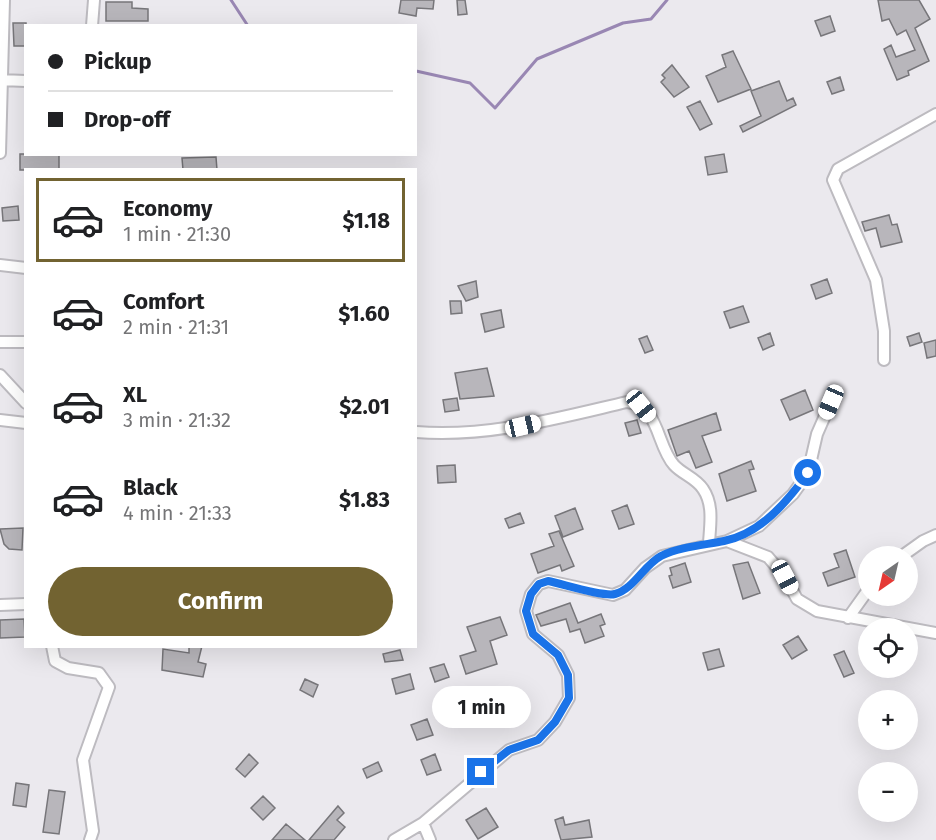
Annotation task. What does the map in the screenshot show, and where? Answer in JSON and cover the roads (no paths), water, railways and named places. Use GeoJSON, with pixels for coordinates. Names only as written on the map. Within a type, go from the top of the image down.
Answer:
{"type":"FeatureCollection","features":[{"type":"Feature","properties":{"kind":"street"},"geometry":{"type":"LineString","coordinates":[[0,153],[4,0]]}},
{"type":"Feature","properties":{"kind":"street"},"geometry":{"type":"LineString","coordinates":[[92,24],[94,0]]}},
{"type":"Feature","properties":{"kind":"street"},"geometry":{"type":"LineString","coordinates":[[2,80],[24,81]]}},
{"type":"Feature","properties":{"kind":"street"},"geometry":{"type":"LineString","coordinates":[[884,360],[884,331],[876,280],[833,180],[838,169],[936,114]]}},
{"type":"Feature","properties":{"kind":"street"},"geometry":{"type":"LineString","coordinates":[[0,265],[24,268]]}},
{"type":"Feature","properties":{"kind":"street"},"geometry":{"type":"LineString","coordinates":[[0,342],[24,342]]}},
{"type":"Feature","properties":{"kind":"street"},"geometry":{"type":"LineString","coordinates":[[0,375],[24,401]]}},
{"type":"Feature","properties":{"kind":"street"},"geometry":{"type":"LineString","coordinates":[[417,432],[441,434],[523,426],[627,402],[641,406],[657,426],[665,454],[676,467],[703,489],[711,508],[709,543]]}},
{"type":"Feature","properties":{"kind":"street"},"geometry":{"type":"LineString","coordinates":[[394,840],[423,823],[509,750],[538,740],[555,722],[569,698],[568,675],[558,655],[533,634],[526,611],[531,594],[539,584],[548,581],[613,595],[625,590],[645,568],[662,556],[709,543],[727,541],[759,526],[793,494],[808,473],[817,435],[831,402]]}},
{"type":"Feature","properties":{"kind":"street"},"geometry":{"type":"LineString","coordinates":[[0,420],[24,423]]}},
{"type":"Feature","properties":{"kind":"street"},"geometry":{"type":"LineString","coordinates":[[916,546],[936,535]]}},
{"type":"Feature","properties":{"kind":"street"},"geometry":{"type":"LineString","coordinates":[[727,541],[768,557],[785,577],[797,599],[817,611],[935,634]]}},
{"type":"Feature","properties":{"kind":"street"},"geometry":{"type":"LineString","coordinates":[[0,605],[24,604]]}},
{"type":"Feature","properties":{"kind":"street"},"geometry":{"type":"LineString","coordinates":[[848,618],[858,604]]}},
{"type":"Feature","properties":{"kind":"street"},"geometry":{"type":"LineString","coordinates":[[52,648],[55,661],[68,668],[99,673],[109,687],[83,760],[93,831],[90,840]]}},
{"type":"Feature","properties":{"kind":"street"},"geometry":{"type":"LineString","coordinates":[[423,823],[430,840]]}},
{"type":"Feature","properties":{"kind":"waterway"},"geometry":{"type":"LineString","coordinates":[[231,0],[247,24]]}},
{"type":"Feature","properties":{"kind":"waterway"},"geometry":{"type":"LineString","coordinates":[[417,71],[470,83],[495,108],[537,59],[623,23],[651,19],[667,0]]}}]}
